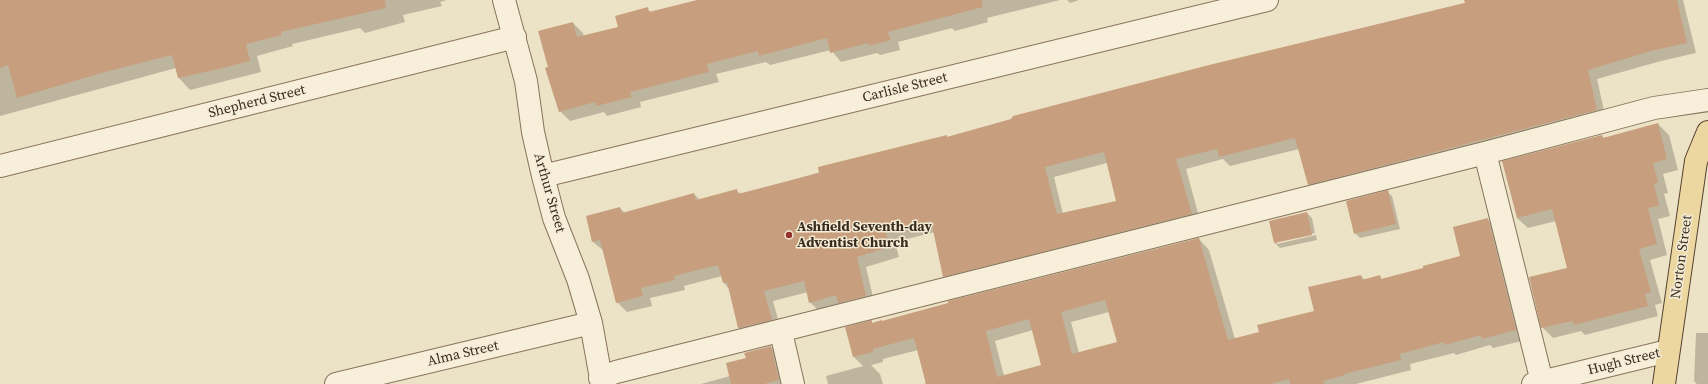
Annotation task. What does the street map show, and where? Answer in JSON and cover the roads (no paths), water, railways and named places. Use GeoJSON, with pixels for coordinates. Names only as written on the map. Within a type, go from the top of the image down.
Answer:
{"type":"FeatureCollection","features":[{"type":"Feature","properties":{"kind":"main road","name":"Norton Street"},"geometry":{"type":"LineString","coordinates":[[1664,384],[1696,162],[1708,132]]}},
{"type":"Feature","properties":{"kind":"street","name":"Arthur Street"},"geometry":{"type":"LineString","coordinates":[[504,0],[526,81],[533,132],[543,176],[554,218],[578,279],[591,323],[601,381]]}},
{"type":"Feature","properties":{"kind":"street","name":"Carlisle Street"},"geometry":{"type":"LineString","coordinates":[[543,176],[1267,0]]}},
{"type":"Feature","properties":{"kind":"street","name":"Shepherd Street"},"geometry":{"type":"LineString","coordinates":[[0,166],[515,37]]}},
{"type":"Feature","properties":{"kind":"street"},"geometry":{"type":"LineString","coordinates":[[601,381],[616,372],[781,332],[1485,153],[1654,108],[1708,100]]}},
{"type":"Feature","properties":{"kind":"street"},"geometry":{"type":"LineString","coordinates":[[1485,153],[1538,383]]}},
{"type":"Feature","properties":{"kind":"street","name":"Alma Street"},"geometry":{"type":"LineString","coordinates":[[336,384],[591,323]]}},
{"type":"Feature","properties":{"kind":"street"},"geometry":{"type":"LineString","coordinates":[[781,332],[793,384]]}},
{"type":"Feature","properties":{"kind":"street","name":"Hugh Street"},"geometry":{"type":"LineString","coordinates":[[1538,383],[1668,351]]}},
{"type":"Feature","properties":{"kind":"place","name":"Ashfield Seventh-day Adventist Church"},"geometry":{"type":"Point","coordinates":[789,235]}}]}
